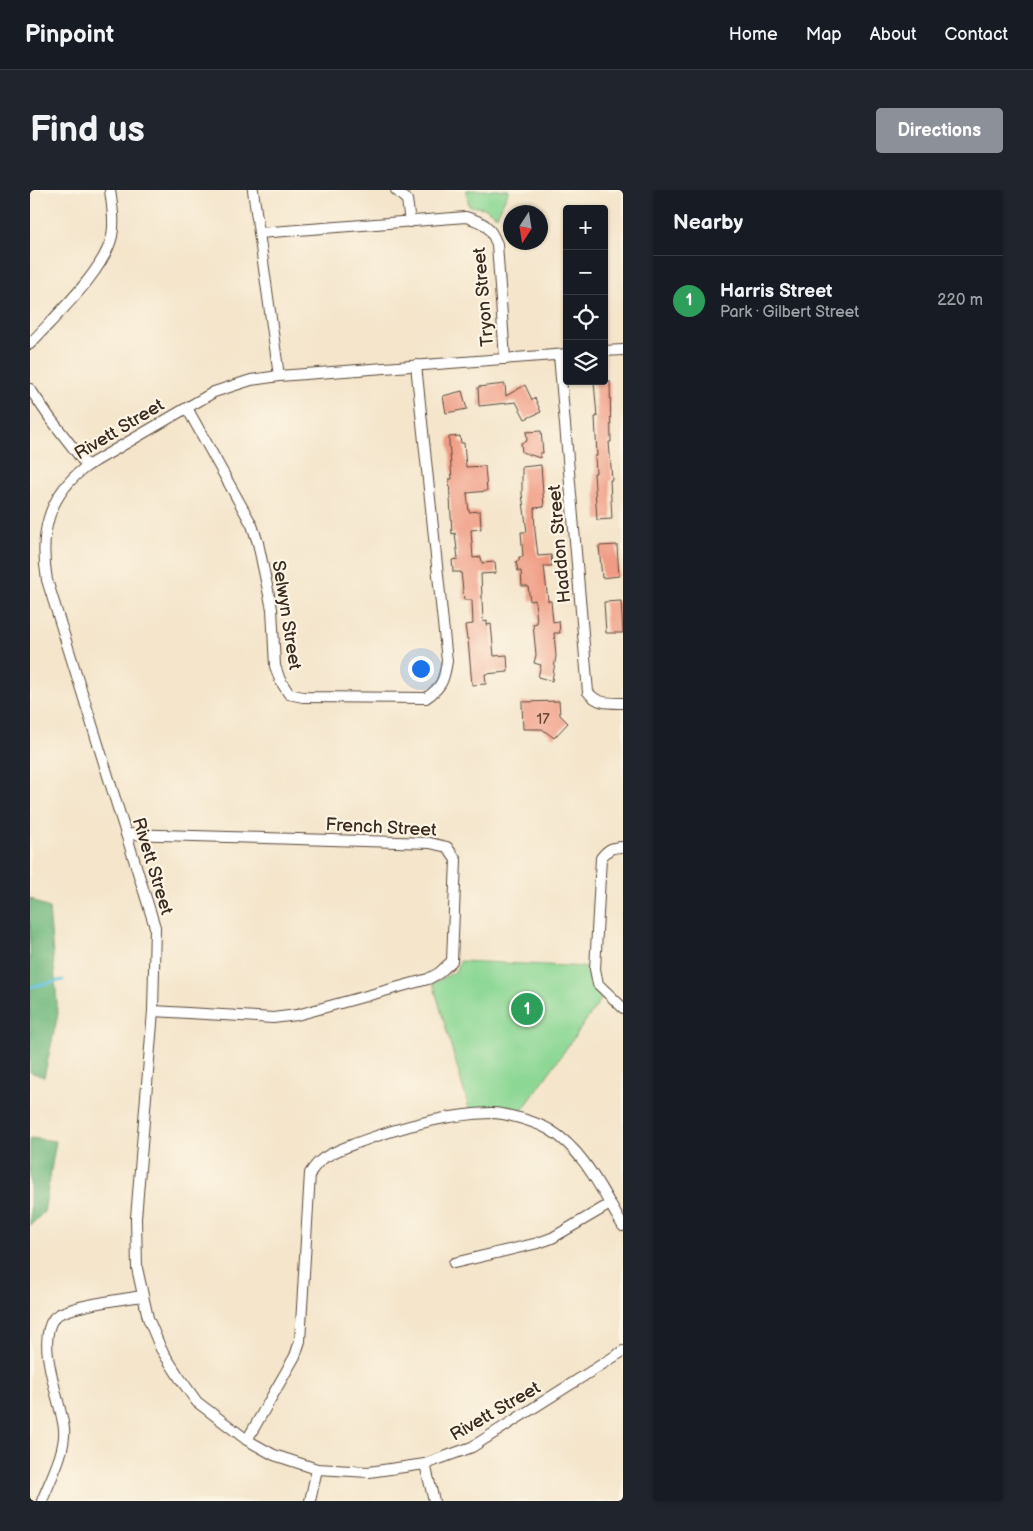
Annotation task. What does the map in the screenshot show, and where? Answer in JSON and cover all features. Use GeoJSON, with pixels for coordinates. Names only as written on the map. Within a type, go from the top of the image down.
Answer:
{"type":"FeatureCollection","features":[{"type":"Feature","properties":{"kind":"street"},"geometry":{"type":"LineString","coordinates":[[30,344],[76,294],[106,253],[112,237],[113,224],[110,190]]}},
{"type":"Feature","properties":{"kind":"street"},"geometry":{"type":"LineString","coordinates":[[253,190],[279,376]]}},
{"type":"Feature","properties":{"kind":"street"},"geometry":{"type":"LineString","coordinates":[[396,190],[407,200],[410,222]]}},
{"type":"Feature","properties":{"kind":"street","name":"Tryon Street"},"geometry":{"type":"LineString","coordinates":[[259,233],[466,218],[481,222],[490,228],[497,244],[504,359]]}},
{"type":"Feature","properties":{"kind":"street"},"geometry":{"type":"LineString","coordinates":[[608,351],[623,350]]}},
{"type":"Feature","properties":{"kind":"street","name":"Rivett Street"},"geometry":{"type":"LineString","coordinates":[[563,354],[279,376],[250,380],[214,392],[76,474],[52,507],[46,528],[43,558],[47,580],[155,927],[153,1011],[136,1218],[137,1268],[148,1318],[161,1349],[197,1402],[247,1440],[274,1455],[317,1469],[369,1472],[425,1464],[472,1446],[623,1351]]}},
{"type":"Feature","properties":{"kind":"street","name":"Selwyn Street"},"geometry":{"type":"LineString","coordinates":[[188,408],[252,524],[272,609],[275,666],[280,680],[289,694],[303,697],[426,698],[438,690],[444,678],[446,661],[416,366]]}},
{"type":"Feature","properties":{"kind":"street","name":"Haddon Street"},"geometry":{"type":"LineString","coordinates":[[565,385],[588,692],[592,698],[602,702],[623,703]]}},
{"type":"Feature","properties":{"kind":"street"},"geometry":{"type":"LineString","coordinates":[[30,389],[87,466]]}},
{"type":"Feature","properties":{"kind":"street","name":"French Street"},"geometry":{"type":"LineString","coordinates":[[126,834],[430,843],[447,847],[456,860],[452,961],[439,973],[428,979],[297,1015],[273,1018],[153,1011]]}},
{"type":"Feature","properties":{"kind":"street"},"geometry":{"type":"LineString","coordinates":[[623,848],[614,847],[608,849],[601,858],[595,969],[598,984],[623,1008]]}},
{"type":"Feature","properties":{"kind":"street"},"geometry":{"type":"LineString","coordinates":[[247,1440],[295,1356],[300,1341],[310,1173],[320,1161],[334,1152],[392,1130],[450,1117],[493,1113],[536,1123],[550,1130],[575,1150],[587,1165],[623,1226]]}},
{"type":"Feature","properties":{"kind":"street"},"geometry":{"type":"LineString","coordinates":[[454,1263],[552,1238],[610,1204]]}},
{"type":"Feature","properties":{"kind":"street"},"geometry":{"type":"LineString","coordinates":[[42,1501],[63,1446],[64,1429],[46,1350],[50,1326],[54,1317],[70,1309],[142,1296]]}},
{"type":"Feature","properties":{"kind":"street"},"geometry":{"type":"LineString","coordinates":[[425,1464],[434,1501]]}},
{"type":"Feature","properties":{"kind":"street"},"geometry":{"type":"LineString","coordinates":[[310,1501],[317,1469]]}},
{"type":"Feature","properties":{"kind":"green space"},"geometry":{"type":"Polygon","coordinates":[[[466,190],[509,190],[497,216],[485,208],[469,206],[466,190]]]}},
{"type":"Feature","properties":{"kind":"green space"},"geometry":{"type":"Polygon","coordinates":[[[30,898],[49,909],[58,1014],[44,1077],[30,1072],[30,898]]]}},
{"type":"Feature","properties":{"kind":"green space"},"geometry":{"type":"Polygon","coordinates":[[[460,961],[588,967],[593,985],[602,998],[519,1115],[470,1112],[433,983],[455,972],[460,961]]]}},
{"type":"Feature","properties":{"kind":"green space"},"geometry":{"type":"Polygon","coordinates":[[[30,1138],[56,1141],[44,1212],[30,1226],[30,1138]]]}},
{"type":"Feature","properties":{"kind":"building"},"geometry":{"type":"Polygon","coordinates":[[[608,381],[610,381],[611,442],[609,442],[612,480],[610,480],[612,519],[597,520],[594,473],[596,473],[595,456],[597,456],[595,417],[597,417],[594,385],[608,385],[608,381]]]}},
{"type":"Feature","properties":{"kind":"building"},"geometry":{"type":"Polygon","coordinates":[[[505,384],[506,396],[525,385],[532,400],[535,398],[541,412],[525,419],[516,402],[479,406],[478,387],[505,384]]]}},
{"type":"Feature","properties":{"kind":"building"},"geometry":{"type":"Polygon","coordinates":[[[462,391],[467,409],[446,413],[443,396],[462,391]]]}},
{"type":"Feature","properties":{"kind":"building"},"geometry":{"type":"Polygon","coordinates":[[[541,431],[543,453],[540,453],[540,458],[522,452],[521,443],[527,441],[526,432],[541,431]]]}},
{"type":"Feature","properties":{"kind":"building"},"geometry":{"type":"Polygon","coordinates":[[[460,436],[461,443],[464,443],[466,467],[485,466],[487,491],[467,493],[469,512],[480,511],[481,529],[471,530],[473,558],[481,557],[482,563],[495,562],[496,573],[481,574],[483,622],[487,621],[487,625],[491,624],[494,656],[507,655],[508,672],[485,674],[486,684],[472,685],[465,625],[473,624],[472,600],[464,600],[461,572],[453,572],[452,560],[458,559],[455,533],[452,534],[449,479],[452,479],[449,437],[460,436]]]}},
{"type":"Feature","properties":{"kind":"building"},"geometry":{"type":"Polygon","coordinates":[[[541,465],[544,507],[534,508],[535,531],[538,556],[551,555],[552,566],[544,566],[548,601],[551,601],[553,622],[559,621],[560,633],[554,633],[556,656],[552,681],[538,677],[541,665],[534,663],[536,655],[533,624],[537,623],[535,600],[530,601],[528,586],[522,586],[521,571],[518,571],[516,561],[519,561],[519,557],[523,557],[521,532],[527,532],[522,494],[522,467],[541,465]]]}},
{"type":"Feature","properties":{"kind":"building"},"geometry":{"type":"Polygon","coordinates":[[[617,545],[619,576],[602,578],[599,546],[617,545]]]}},
{"type":"Feature","properties":{"kind":"building"},"geometry":{"type":"Polygon","coordinates":[[[621,601],[623,633],[606,633],[604,602],[621,601]]]}},
{"type":"Feature","properties":{"kind":"building"},"geometry":{"type":"Polygon","coordinates":[[[559,701],[560,715],[568,723],[554,738],[542,729],[523,729],[522,702],[559,701]]]}},
{"type":"Feature","properties":{"kind":"waterway"},"geometry":{"type":"LineString","coordinates":[[30,987],[63,980]]}},
{"type":"Feature","properties":{"kind":"place","name":"Harris Street"},"geometry":{"type":"Point","coordinates":[527,1009]}}]}
